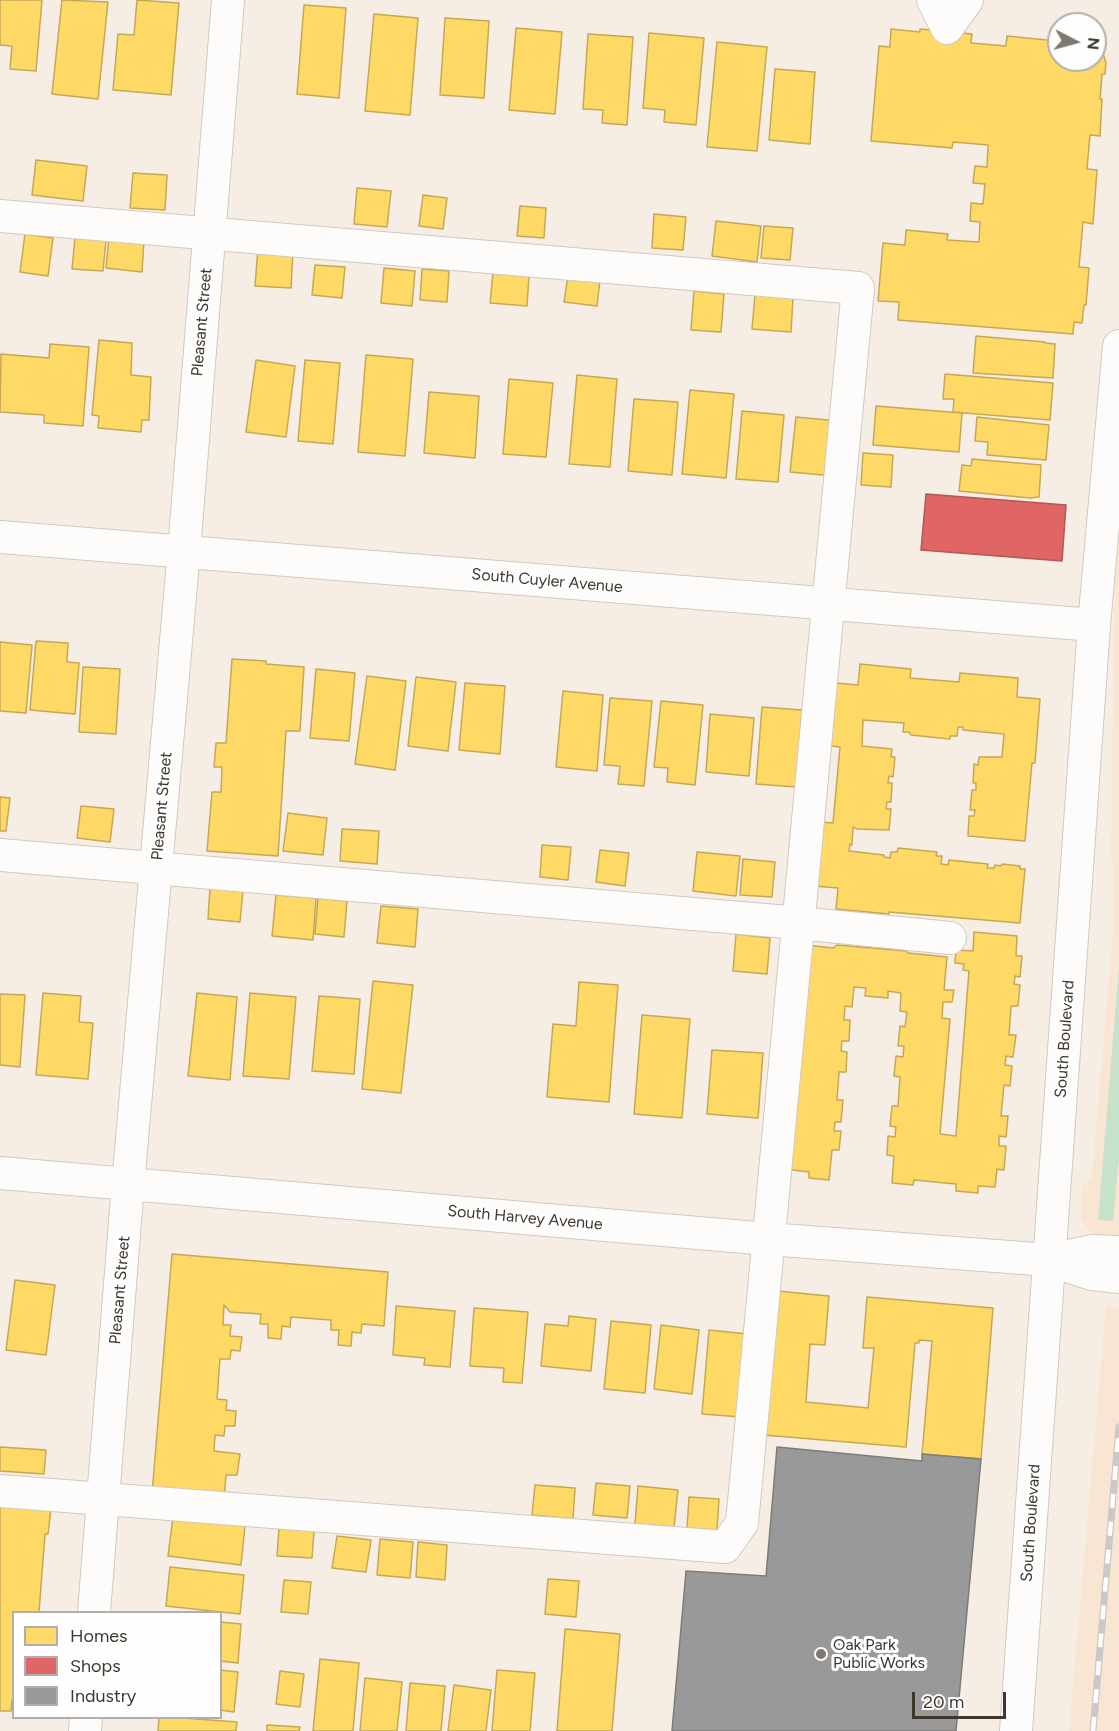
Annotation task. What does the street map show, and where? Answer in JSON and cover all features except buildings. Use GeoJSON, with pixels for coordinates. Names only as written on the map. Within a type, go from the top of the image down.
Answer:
{"type":"FeatureCollection","features":[{"type":"Feature","properties":{"kind":"street","name":"Pleasant Street"},"geometry":{"type":"LineString","coordinates":[[94,1611],[128,1184],[184,552],[228,0]]}},
{"type":"Feature","properties":{"kind":"street"},"geometry":{"type":"LineString","coordinates":[[933,0],[947,30],[967,0]]}},
{"type":"Feature","properties":{"kind":"street"},"geometry":{"type":"LineString","coordinates":[[0,216],[858,288],[742,1523],[725,1547],[0,1491]]}},
{"type":"Feature","properties":{"kind":"street","name":"South Boulevard"},"geometry":{"type":"LineString","coordinates":[[1016,1731],[1094,625],[1119,346]]}},
{"type":"Feature","properties":{"kind":"street","name":"South Cuyler Avenue"},"geometry":{"type":"LineString","coordinates":[[0,537],[1094,625]]}},
{"type":"Feature","properties":{"kind":"street"},"geometry":{"type":"LineString","coordinates":[[0,855],[950,938]]}},
{"type":"Feature","properties":{"kind":"street","name":"South Harvey Avenue"},"geometry":{"type":"LineString","coordinates":[[0,1173],[768,1239],[1049,1260]]}},
{"type":"Feature","properties":{"kind":"street"},"geometry":{"type":"LineString","coordinates":[[1049,1260],[1093,1251],[1119,1252]]}},
{"type":"Feature","properties":{"kind":"street"},"geometry":{"type":"LineString","coordinates":[[1049,1260],[1092,1274],[1119,1277]]}},
{"type":"Feature","properties":{"kind":"shaded area"},"geometry":{"type":"Polygon","coordinates":[[[1119,513],[1119,1240],[1094,1236],[1081,1219],[1082,1186],[1092,1178],[1113,931],[1111,853],[1115,564],[1119,513]]]}},
{"type":"Feature","properties":{"kind":"shaded area"},"geometry":{"type":"Polygon","coordinates":[[[1106,1307],[1119,1308],[1119,1731],[1069,1731],[1106,1307]]]}},
{"type":"Feature","properties":{"kind":"green space"},"geometry":{"type":"Polygon","coordinates":[[[1119,966],[1119,1157],[1113,1221],[1098,1220],[1119,966]]]}},
{"type":"Feature","properties":{"kind":"railway"},"geometry":{"type":"LineString","coordinates":[[1093,1731],[1119,1427]]}},
{"type":"Feature","properties":{"kind":"place","name":"Oak Park Public Works"},"geometry":{"type":"Point","coordinates":[821,1654]}}]}
